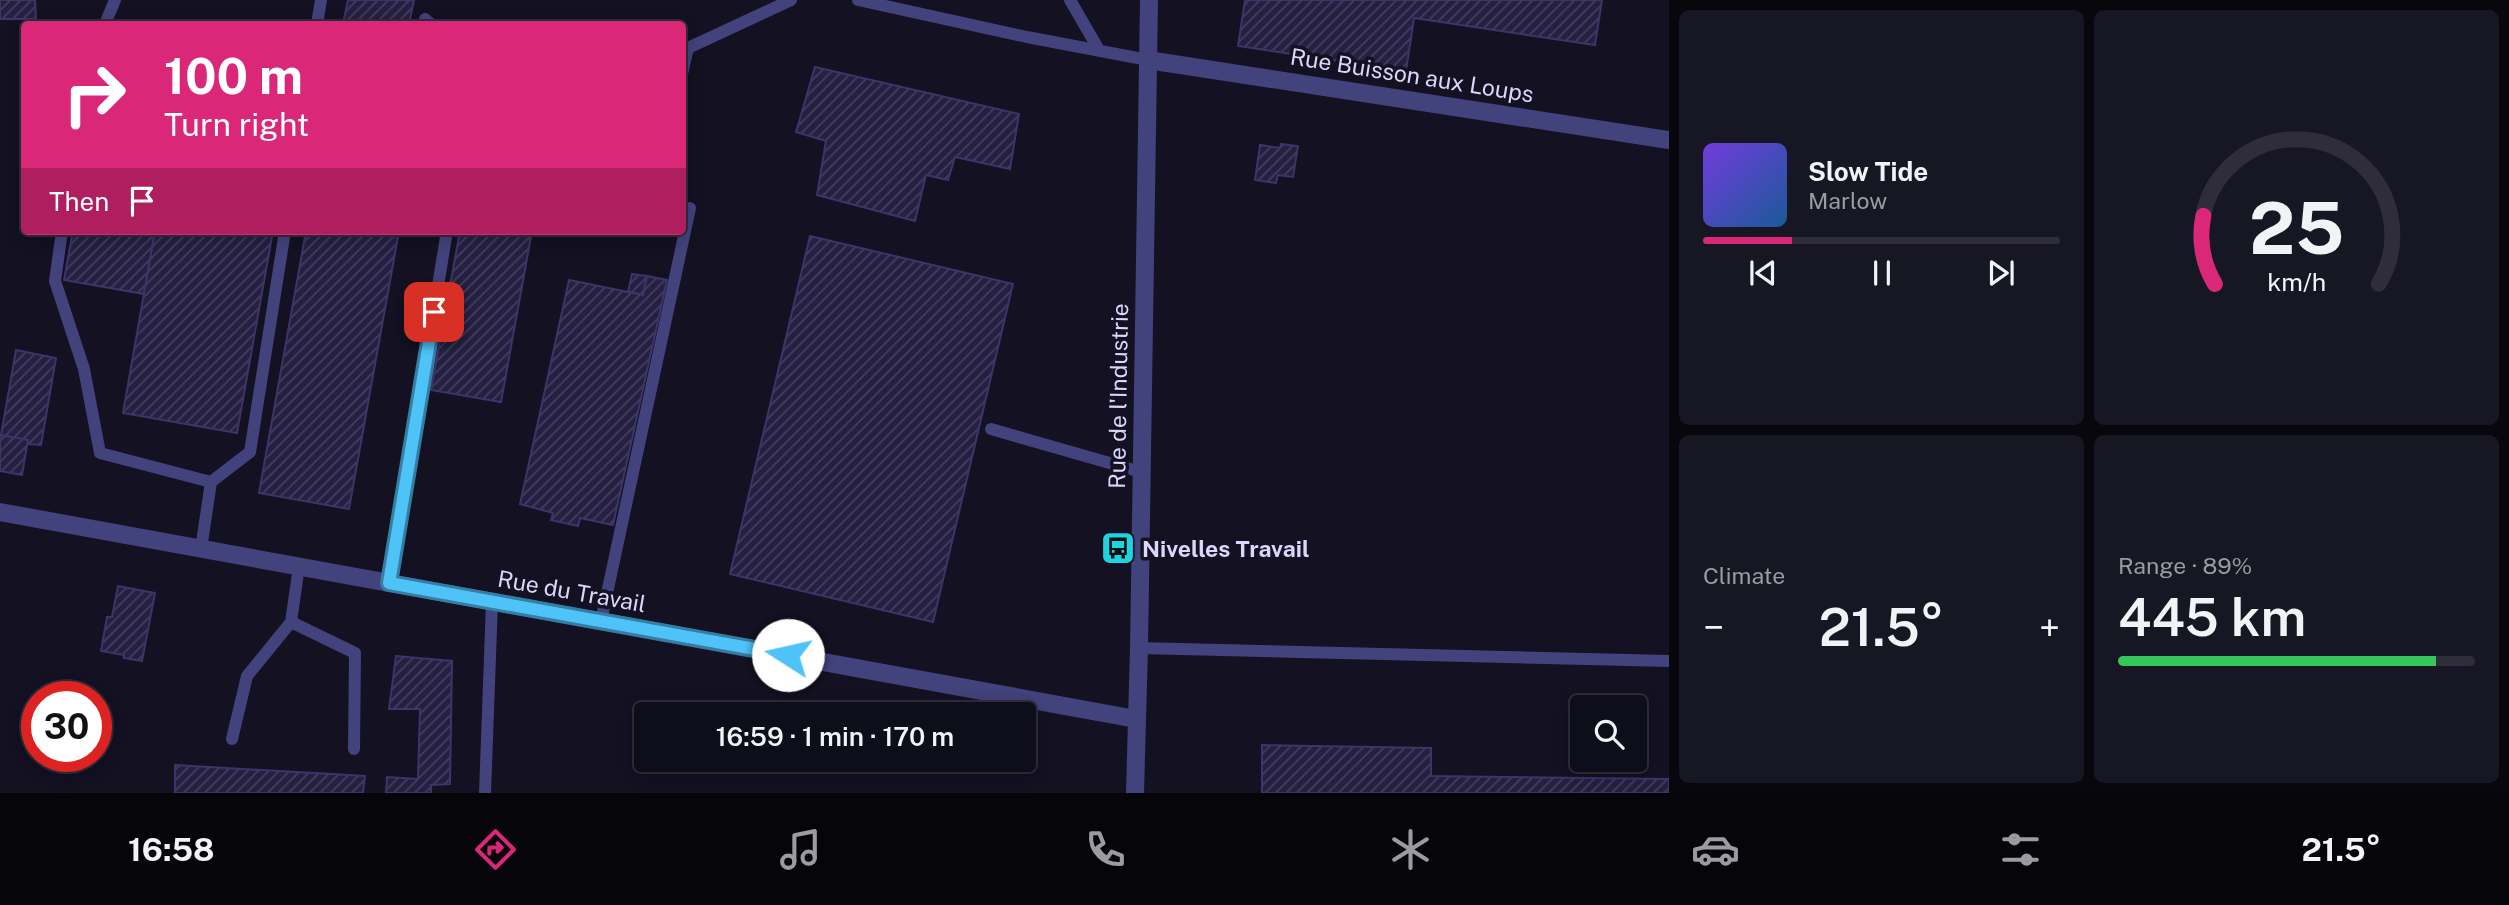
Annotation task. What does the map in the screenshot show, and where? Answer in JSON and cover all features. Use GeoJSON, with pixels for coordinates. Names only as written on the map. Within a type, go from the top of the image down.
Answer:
{"type":"FeatureCollection","features":[{"type":"Feature","properties":{"kind":"street","name":"Rue de l'Industrie"},"geometry":{"type":"LineString","coordinates":[[1135,793],[1149,0]]}},
{"type":"Feature","properties":{"kind":"street","name":"Rue Buisson aux Loups"},"geometry":{"type":"LineString","coordinates":[[1148,60],[1669,140]]}},
{"type":"Feature","properties":{"kind":"street","name":"Rue du Travail"},"geometry":{"type":"LineString","coordinates":[[0,512],[1136,719]]}},
{"type":"Feature","properties":{"kind":"lane"},"geometry":{"type":"LineString","coordinates":[[105,21],[115,0]]}},
{"type":"Feature","properties":{"kind":"lane"},"geometry":{"type":"LineString","coordinates":[[318,21],[321,0]]}},
{"type":"Feature","properties":{"kind":"lane"},"geometry":{"type":"LineString","coordinates":[[686,57],[688,48],[791,0]]}},
{"type":"Feature","properties":{"kind":"lane"},"geometry":{"type":"LineString","coordinates":[[858,0],[1148,60]]}},
{"type":"Feature","properties":{"kind":"lane"},"geometry":{"type":"LineString","coordinates":[[1070,0],[1099,50]]}},
{"type":"Feature","properties":{"kind":"lane"},"geometry":{"type":"LineString","coordinates":[[686,226],[690,208]]}},
{"type":"Feature","properties":{"kind":"lane"},"geometry":{"type":"LineString","coordinates":[[61,235],[55,281],[84,369],[100,453],[211,482]]}},
{"type":"Feature","properties":{"kind":"lane"},"geometry":{"type":"LineString","coordinates":[[201,548],[211,482],[250,452],[284,235]]}},
{"type":"Feature","properties":{"kind":"lane"},"geometry":{"type":"LineString","coordinates":[[389,583],[446,235]]}},
{"type":"Feature","properties":{"kind":"lane"},"geometry":{"type":"LineString","coordinates":[[600,621],[684,235]]}},
{"type":"Feature","properties":{"kind":"lane"},"geometry":{"type":"LineString","coordinates":[[990,429],[1141,472]]}},
{"type":"Feature","properties":{"kind":"lane"},"geometry":{"type":"LineString","coordinates":[[232,739],[247,676],[291,622],[299,566]]}},
{"type":"Feature","properties":{"kind":"lane"},"geometry":{"type":"LineString","coordinates":[[485,793],[492,602]]}},
{"type":"Feature","properties":{"kind":"lane"},"geometry":{"type":"LineString","coordinates":[[291,622],[355,653],[354,749]]}},
{"type":"Feature","properties":{"kind":"lane"},"geometry":{"type":"LineString","coordinates":[[1139,648],[1669,660]]}},
{"type":"Feature","properties":{"kind":"building"},"geometry":{"type":"Polygon","coordinates":[[[0,0],[35,0],[36,19],[0,19],[0,0]]]}},
{"type":"Feature","properties":{"kind":"building"},"geometry":{"type":"Polygon","coordinates":[[[348,0],[414,0],[410,21],[344,21],[348,0]]]}},
{"type":"Feature","properties":{"kind":"building"},"geometry":{"type":"Polygon","coordinates":[[[1245,0],[1602,0],[1595,45],[1414,18],[1406,71],[1238,46],[1245,0]]]}},
{"type":"Feature","properties":{"kind":"building"},"geometry":{"type":"Polygon","coordinates":[[[815,67],[1019,114],[1010,169],[955,157],[948,180],[926,175],[915,221],[817,195],[826,141],[796,132],[815,67]]]}},
{"type":"Feature","properties":{"kind":"building"},"geometry":{"type":"Polygon","coordinates":[[[1281,144],[1298,146],[1293,177],[1278,175],[1276,183],[1255,180],[1260,145],[1280,148],[1281,144]]]}},
{"type":"Feature","properties":{"kind":"building"},"geometry":{"type":"Polygon","coordinates":[[[72,235],[154,235],[144,294],[64,280],[72,235]]]}},
{"type":"Feature","properties":{"kind":"building"},"geometry":{"type":"Polygon","coordinates":[[[154,235],[272,235],[237,433],[123,413],[154,235]]]}},
{"type":"Feature","properties":{"kind":"building"},"geometry":{"type":"Polygon","coordinates":[[[305,235],[398,235],[349,509],[259,493],[305,235]]]}},
{"type":"Feature","properties":{"kind":"building"},"geometry":{"type":"Polygon","coordinates":[[[459,235],[531,235],[501,402],[431,390],[459,235]]]}},
{"type":"Feature","properties":{"kind":"building"},"geometry":{"type":"Polygon","coordinates":[[[810,236],[1013,284],[933,622],[730,574],[810,236]]]}},
{"type":"Feature","properties":{"kind":"building"},"geometry":{"type":"Polygon","coordinates":[[[632,274],[647,276],[643,295],[628,292],[632,274]]]}},
{"type":"Feature","properties":{"kind":"building"},"geometry":{"type":"Polygon","coordinates":[[[647,276],[667,280],[613,525],[580,518],[578,526],[551,520],[553,513],[520,504],[569,280],[643,295],[647,276]]]}},
{"type":"Feature","properties":{"kind":"building"},"geometry":{"type":"Polygon","coordinates":[[[16,350],[56,358],[41,445],[28,444],[28,440],[1,435],[16,350]]]}},
{"type":"Feature","properties":{"kind":"building"},"geometry":{"type":"Polygon","coordinates":[[[0,435],[28,440],[22,475],[0,471],[0,435]]]}},
{"type":"Feature","properties":{"kind":"building"},"geometry":{"type":"Polygon","coordinates":[[[118,586],[155,593],[142,661],[101,651],[107,617],[112,617],[118,586]]]}},
{"type":"Feature","properties":{"kind":"building"},"geometry":{"type":"Polygon","coordinates":[[[396,656],[452,661],[450,784],[431,785],[431,793],[386,793],[387,777],[418,779],[420,709],[389,709],[396,656]]]}},
{"type":"Feature","properties":{"kind":"building"},"geometry":{"type":"Polygon","coordinates":[[[1262,745],[1431,748],[1431,776],[1669,779],[1669,793],[1262,793],[1262,745]]]}},
{"type":"Feature","properties":{"kind":"building"},"geometry":{"type":"Polygon","coordinates":[[[175,765],[365,776],[363,793],[175,793],[175,765]]]}},
{"type":"Feature","properties":{"kind":"place","name":"Nivelles Travail"},"geometry":{"type":"Point","coordinates":[1118,548]}},
{"type":"Feature","properties":{"kind":"route"},"geometry":{"type":"LineString","coordinates":[[434,312],[389,583],[788,655]]}}]}
